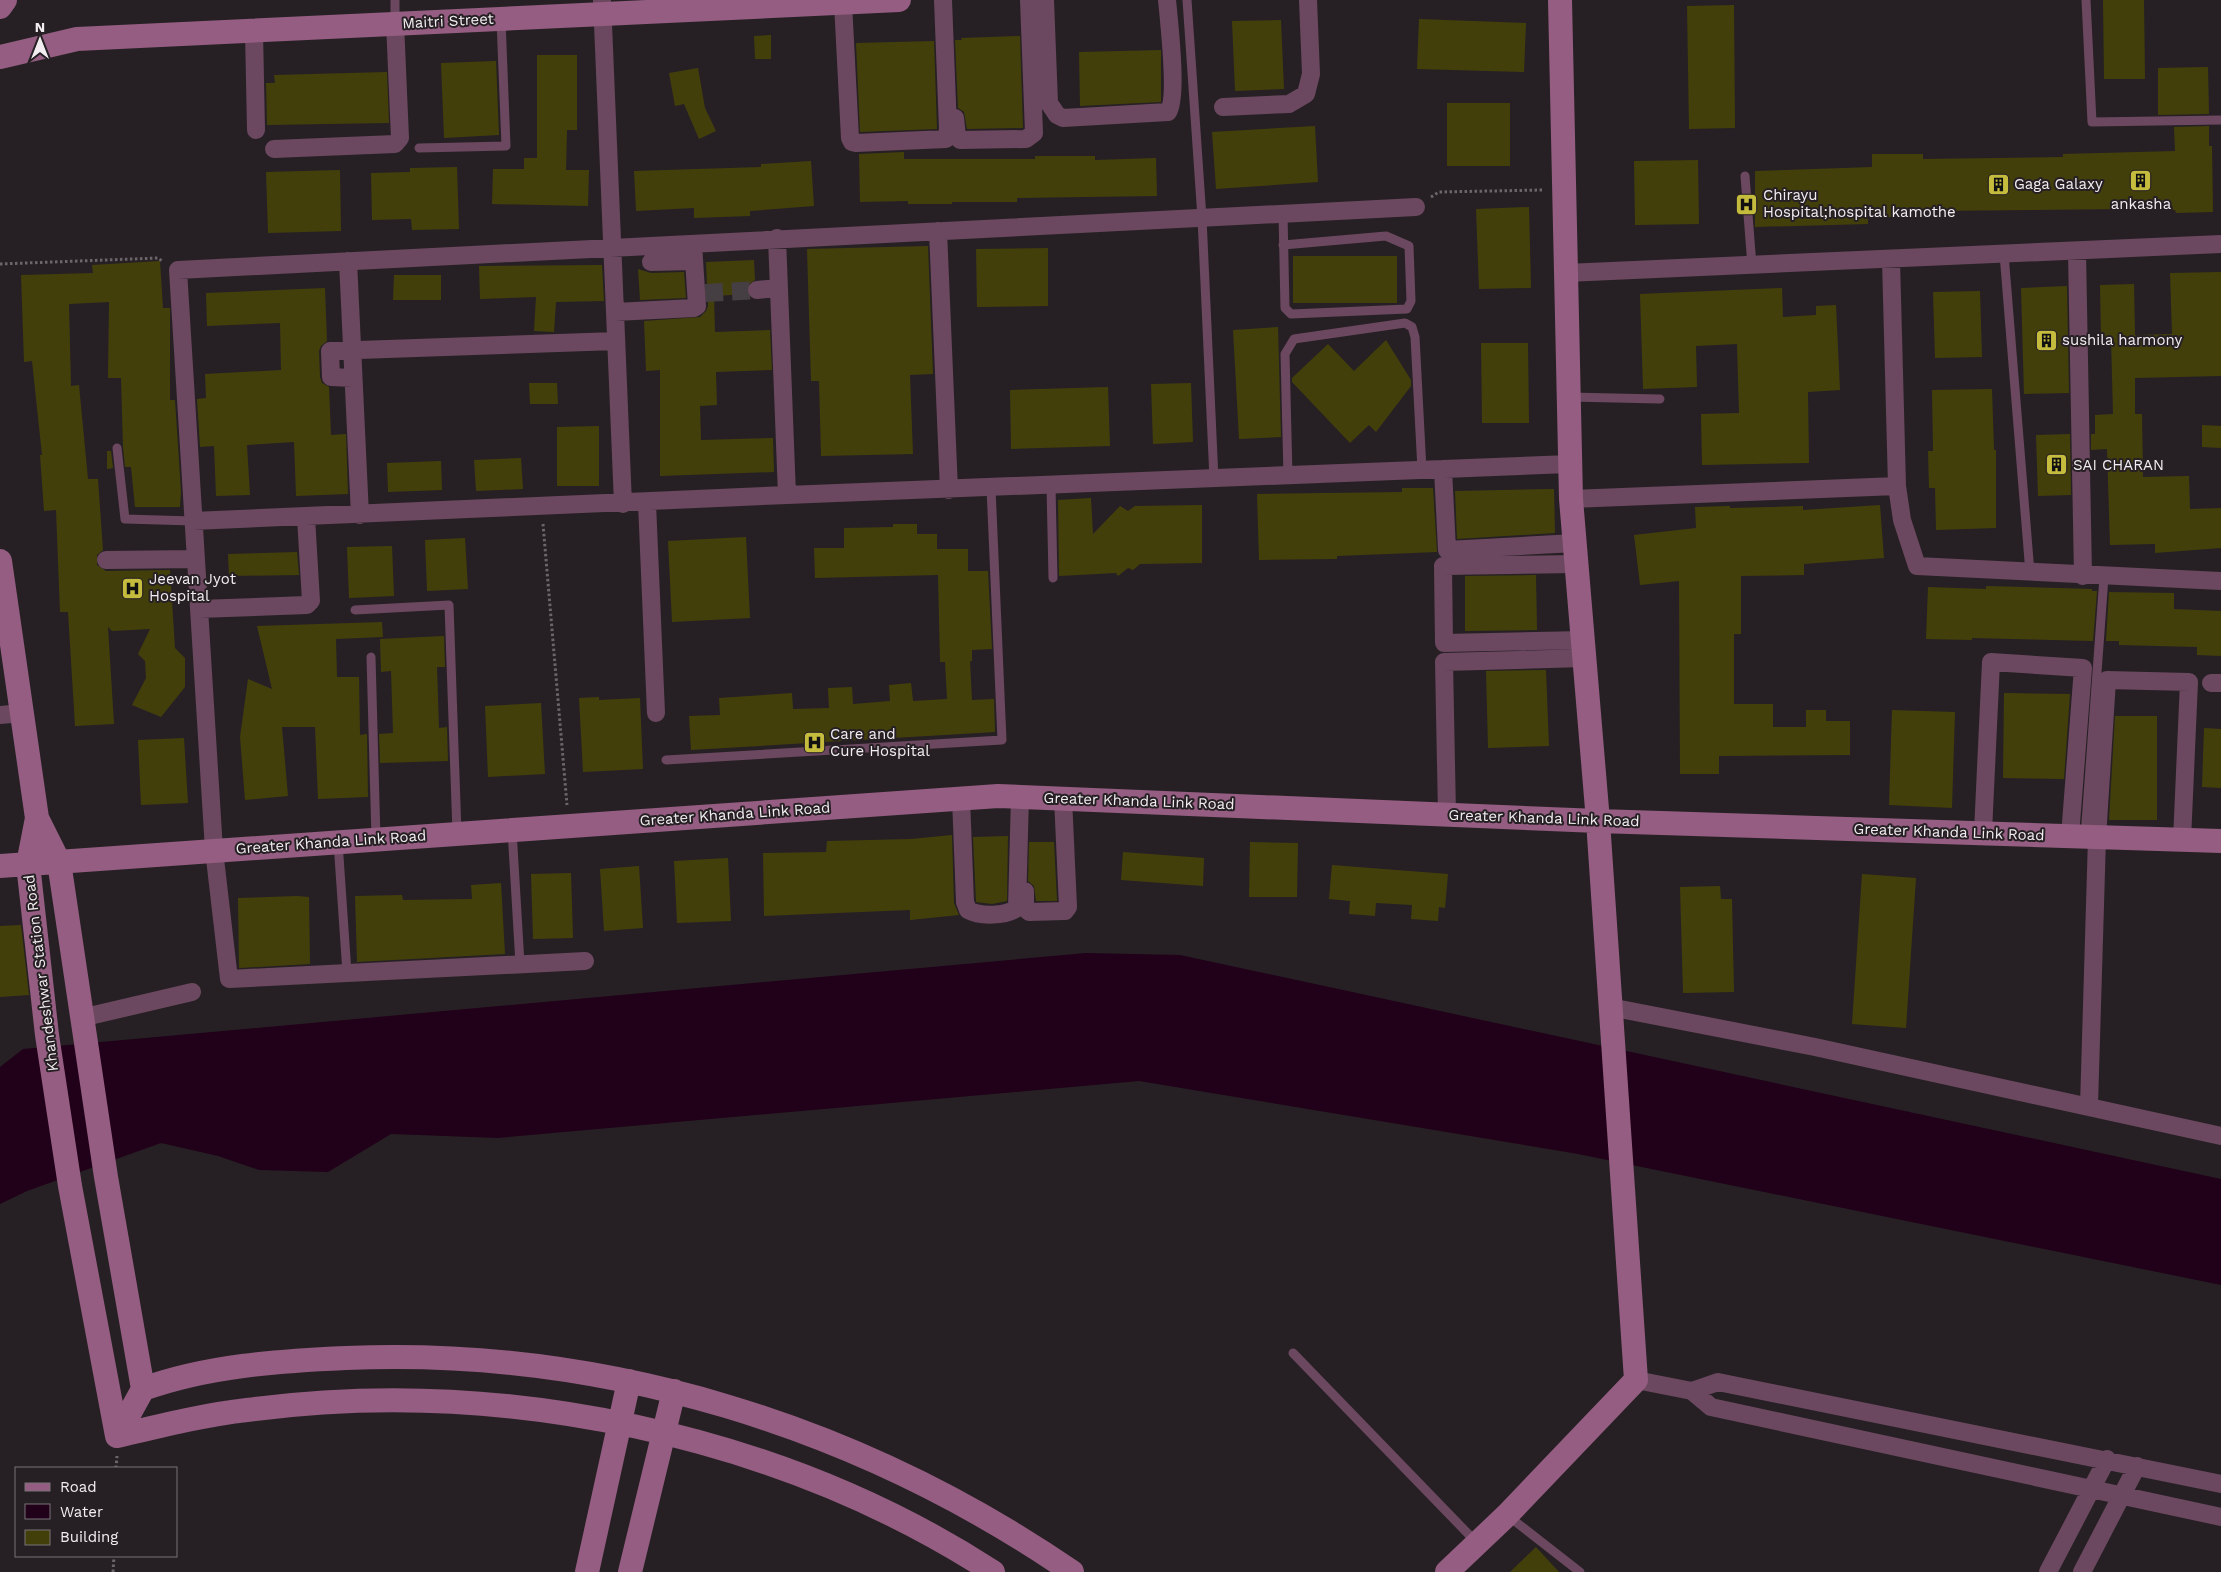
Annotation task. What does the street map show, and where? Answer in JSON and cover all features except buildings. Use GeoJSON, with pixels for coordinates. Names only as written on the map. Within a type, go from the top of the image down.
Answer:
{"type":"FeatureCollection","features":[{"type":"Feature","properties":{"kind":"street"},"geometry":{"type":"LineString","coordinates":[[0,7],[5,0]]}},
{"type":"Feature","properties":{"kind":"street","name":"Maitri Street"},"geometry":{"type":"LineString","coordinates":[[0,57],[77,39],[501,18],[602,7],[843,3],[891,0]]}},
{"type":"Feature","properties":{"kind":"street"},"geometry":{"type":"LineString","coordinates":[[843,3],[850,138],[856,144],[946,139],[948,129],[943,0]]}},
{"type":"Feature","properties":{"kind":"street"},"geometry":{"type":"LineString","coordinates":[[950,0],[956,132],[957,137],[966,141],[1026,139],[1034,133],[1029,0]]}},
{"type":"Feature","properties":{"kind":"street"},"geometry":{"type":"LineString","coordinates":[[1045,0],[1049,103],[1057,115],[1063,118],[1168,112],[1172,107],[1173,89],[1167,0]]}},
{"type":"Feature","properties":{"kind":"street"},"geometry":{"type":"LineString","coordinates":[[1223,107],[1290,104],[1306,94],[1311,74],[1308,0]]}},
{"type":"Feature","properties":{"kind":"street"},"geometry":{"type":"LineString","coordinates":[[1447,1572],[1507,1515],[1636,1380],[1598,821],[1571,499],[1560,0]]}},
{"type":"Feature","properties":{"kind":"street"},"geometry":{"type":"LineString","coordinates":[[602,7],[623,504]]}},
{"type":"Feature","properties":{"kind":"street"},"geometry":{"type":"LineString","coordinates":[[274,149],[395,144],[400,138],[395,23]]}},
{"type":"Feature","properties":{"kind":"street"},"geometry":{"type":"LineString","coordinates":[[254,31],[256,130]]}},
{"type":"Feature","properties":{"kind":"street"},"geometry":{"type":"LineString","coordinates":[[585,961],[229,979],[214,850],[178,270],[697,244],[777,238],[938,232],[1416,207]]}},
{"type":"Feature","properties":{"kind":"street"},"geometry":{"type":"LineString","coordinates":[[938,232],[949,490]]}},
{"type":"Feature","properties":{"kind":"street"},"geometry":{"type":"LineString","coordinates":[[777,238],[787,495]]}},
{"type":"Feature","properties":{"kind":"street"},"geometry":{"type":"LineString","coordinates":[[615,312],[694,308],[696,306],[693,262],[697,244]]}},
{"type":"Feature","properties":{"kind":"street"},"geometry":{"type":"LineString","coordinates":[[697,244],[705,293]]}},
{"type":"Feature","properties":{"kind":"street"},"geometry":{"type":"LineString","coordinates":[[1566,273],[2221,244]]}},
{"type":"Feature","properties":{"kind":"street"},"geometry":{"type":"LineString","coordinates":[[2077,251],[2083,576]]}},
{"type":"Feature","properties":{"kind":"street"},"geometry":{"type":"LineString","coordinates":[[1891,260],[1896,486],[1902,520],[1917,566],[2083,576],[2221,581]]}},
{"type":"Feature","properties":{"kind":"street"},"geometry":{"type":"LineString","coordinates":[[348,262],[360,515]]}},
{"type":"Feature","properties":{"kind":"street"},"geometry":{"type":"LineString","coordinates":[[651,262],[693,262]]}},
{"type":"Feature","properties":{"kind":"street"},"geometry":{"type":"LineString","coordinates":[[757,290],[778,288]]}},
{"type":"Feature","properties":{"kind":"street"},"geometry":{"type":"LineString","coordinates":[[352,350],[616,341]]}},
{"type":"Feature","properties":{"kind":"street"},"geometry":{"type":"LineString","coordinates":[[193,521],[1570,464]]}},
{"type":"Feature","properties":{"kind":"street"},"geometry":{"type":"LineString","coordinates":[[1443,470],[1447,550],[1576,553]]}},
{"type":"Feature","properties":{"kind":"street"},"geometry":{"type":"LineString","coordinates":[[1571,499],[1896,486]]}},
{"type":"Feature","properties":{"kind":"street"},"geometry":{"type":"LineString","coordinates":[[647,502],[656,713]]}},
{"type":"Feature","properties":{"kind":"street"},"geometry":{"type":"LineString","coordinates":[[199,609],[307,605],[311,601],[306,517]]}},
{"type":"Feature","properties":{"kind":"street"},"geometry":{"type":"LineString","coordinates":[[1576,553],[1443,566],[1444,643],[1584,649]]}},
{"type":"Feature","properties":{"kind":"street"},"geometry":{"type":"LineString","coordinates":[[106,560],[196,559]]}},
{"type":"Feature","properties":{"kind":"street"},"geometry":{"type":"LineString","coordinates":[[0,561],[12,714],[37,818],[59,862],[106,1177],[143,1389],[117,1436]]}},
{"type":"Feature","properties":{"kind":"street"},"geometry":{"type":"LineString","coordinates":[[1447,814],[1444,662],[1584,649]]}},
{"type":"Feature","properties":{"kind":"street"},"geometry":{"type":"LineString","coordinates":[[1984,832],[1991,662],[2082,668],[2089,1106]]}},
{"type":"Feature","properties":{"kind":"street"},"geometry":{"type":"LineString","coordinates":[[2084,837],[2107,680],[2189,682],[2182,840]]}},
{"type":"Feature","properties":{"kind":"street"},"geometry":{"type":"LineString","coordinates":[[961,798],[965,902],[968,910],[982,914],[1011,912],[1017,908],[1023,796]]}},
{"type":"Feature","properties":{"kind":"street"},"geometry":{"type":"LineString","coordinates":[[1023,796],[1025,908],[1029,912],[1065,911],[1068,907],[1063,798]]}},
{"type":"Feature","properties":{"kind":"street","name":"Greater Khanda Link Road"},"geometry":{"type":"LineString","coordinates":[[0,866],[961,798],[1023,796],[1598,821],[1984,832],[2221,842]]}},
{"type":"Feature","properties":{"kind":"street","name":"Khandeshwar Station Road"},"geometry":{"type":"LineString","coordinates":[[37,818],[28,864],[47,1035],[70,1186],[117,1436]]}},
{"type":"Feature","properties":{"kind":"street"},"geometry":{"type":"LineString","coordinates":[[82,1022],[192,992]]}},
{"type":"Feature","properties":{"kind":"street"},"geometry":{"type":"LineString","coordinates":[[1610,1007],[1815,1047],[2221,1136]]}},
{"type":"Feature","properties":{"kind":"street"},"geometry":{"type":"LineString","coordinates":[[143,1389],[178,1377],[242,1367],[306,1360],[371,1357],[501,1362],[629,1381],[674,1391],[758,1415],[840,1445],[920,1481],[997,1524],[1072,1572]]}},
{"type":"Feature","properties":{"kind":"street"},"geometry":{"type":"LineString","coordinates":[[1636,1380],[1692,1391],[1718,1382],[2107,1459],[2221,1484]]}},
{"type":"Feature","properties":{"kind":"street"},"geometry":{"type":"LineString","coordinates":[[586,1572],[629,1381]]}},
{"type":"Feature","properties":{"kind":"street"},"geometry":{"type":"LineString","coordinates":[[630,1572],[674,1391]]}},
{"type":"Feature","properties":{"kind":"street"},"geometry":{"type":"LineString","coordinates":[[1692,1391],[1710,1407],[2221,1517]]}},
{"type":"Feature","properties":{"kind":"street"},"geometry":{"type":"LineString","coordinates":[[117,1436],[186,1419],[247,1410],[310,1403],[372,1400],[497,1405],[620,1423],[664,1433],[745,1456],[824,1485],[901,1520],[992,1572]]}},
{"type":"Feature","properties":{"kind":"street"},"geometry":{"type":"LineString","coordinates":[[2048,1572],[2107,1459]]}},
{"type":"Feature","properties":{"kind":"street"},"geometry":{"type":"LineString","coordinates":[[2082,1572],[2137,1466]]}},
{"type":"Feature","properties":{"kind":"lane"},"geometry":{"type":"LineString","coordinates":[[395,0],[395,23]]}},
{"type":"Feature","properties":{"kind":"lane"},"geometry":{"type":"LineString","coordinates":[[1187,0],[1202,218],[1214,479]]}},
{"type":"Feature","properties":{"kind":"lane"},"geometry":{"type":"LineString","coordinates":[[2086,0],[2092,122],[2221,120]]}},
{"type":"Feature","properties":{"kind":"lane"},"geometry":{"type":"LineString","coordinates":[[419,148],[506,146],[501,18]]}},
{"type":"Feature","properties":{"kind":"lane"},"geometry":{"type":"LineString","coordinates":[[1745,176],[1752,266]]}},
{"type":"Feature","properties":{"kind":"lane"},"geometry":{"type":"LineString","coordinates":[[1283,214],[1283,245],[1285,308],[1291,314],[1407,309],[1411,301],[1409,246],[1401,241],[1386,236],[1283,245]]}},
{"type":"Feature","properties":{"kind":"lane"},"geometry":{"type":"LineString","coordinates":[[2004,254],[2030,573]]}},
{"type":"Feature","properties":{"kind":"lane"},"geometry":{"type":"LineString","coordinates":[[1288,476],[1285,354],[1294,339],[1405,323],[1412,327],[1415,337],[1422,470]]}},
{"type":"Feature","properties":{"kind":"lane"},"geometry":{"type":"LineString","coordinates":[[1569,397],[1660,399]]}},
{"type":"Feature","properties":{"kind":"lane"},"geometry":{"type":"LineString","coordinates":[[117,448],[125,519],[193,521]]}},
{"type":"Feature","properties":{"kind":"lane"},"geometry":{"type":"LineString","coordinates":[[1051,486],[1053,578]]}},
{"type":"Feature","properties":{"kind":"lane"},"geometry":{"type":"LineString","coordinates":[[666,760],[1002,740],[991,488]]}},
{"type":"Feature","properties":{"kind":"lane"},"geometry":{"type":"LineString","coordinates":[[2084,837],[2104,577]]}},
{"type":"Feature","properties":{"kind":"lane"},"geometry":{"type":"LineString","coordinates":[[355,610],[449,605],[457,833]]}},
{"type":"Feature","properties":{"kind":"lane"},"geometry":{"type":"LineString","coordinates":[[371,657],[376,839]]}},
{"type":"Feature","properties":{"kind":"lane"},"geometry":{"type":"LineString","coordinates":[[512,830],[520,964]]}},
{"type":"Feature","properties":{"kind":"lane"},"geometry":{"type":"LineString","coordinates":[[338,842],[347,973]]}},
{"type":"Feature","properties":{"kind":"lane"},"geometry":{"type":"LineString","coordinates":[[1293,1353],[1477,1543]]}},
{"type":"Feature","properties":{"kind":"lane"},"geometry":{"type":"LineString","coordinates":[[1507,1515],[1580,1572]]}},
{"type":"Feature","properties":{"kind":"path"},"geometry":{"type":"LineString","coordinates":[[1416,207],[1439,192],[1564,190]]}},
{"type":"Feature","properties":{"kind":"path"},"geometry":{"type":"LineString","coordinates":[[0,264],[158,258],[178,270]]}},
{"type":"Feature","properties":{"kind":"path"},"geometry":{"type":"LineString","coordinates":[[541,507],[569,825]]}},
{"type":"Feature","properties":{"kind":"path"},"geometry":{"type":"LineString","coordinates":[[113,1572],[114,1557]]}},
{"type":"Feature","properties":{"kind":"water"},"geometry":{"type":"Polygon","coordinates":[[[1086,953],[1180,955],[2221,1179],[2221,1285],[1578,1154],[1139,1081],[498,1138],[391,1134],[328,1172],[259,1170],[218,1156],[161,1143],[27,1191],[0,1204],[0,1067],[23,1049],[1086,953]]]}},
{"type":"Feature","properties":{"kind":"tunnel"},"geometry":{"type":"LineString","coordinates":[[705,293],[757,290]]}},
{"type":"Feature","properties":{"kind":"place","name":"ankasha"},"geometry":{"type":"Point","coordinates":[2141,181]}},
{"type":"Feature","properties":{"kind":"place","name":"Gaga Galaxy"},"geometry":{"type":"Point","coordinates":[1998,184]}},
{"type":"Feature","properties":{"kind":"place","name":"Chirayu Hospital;hospital kamothe"},"geometry":{"type":"Point","coordinates":[1747,204]}},
{"type":"Feature","properties":{"kind":"place","name":"sushila harmony"},"geometry":{"type":"Point","coordinates":[2046,340]}},
{"type":"Feature","properties":{"kind":"place","name":"SAI CHARAN"},"geometry":{"type":"Point","coordinates":[2057,465]}},
{"type":"Feature","properties":{"kind":"place","name":"Jeevan Jyot Hospital"},"geometry":{"type":"Point","coordinates":[133,588]}},
{"type":"Feature","properties":{"kind":"place","name":"Care and Cure Hospital"},"geometry":{"type":"Point","coordinates":[814,743]}}]}
